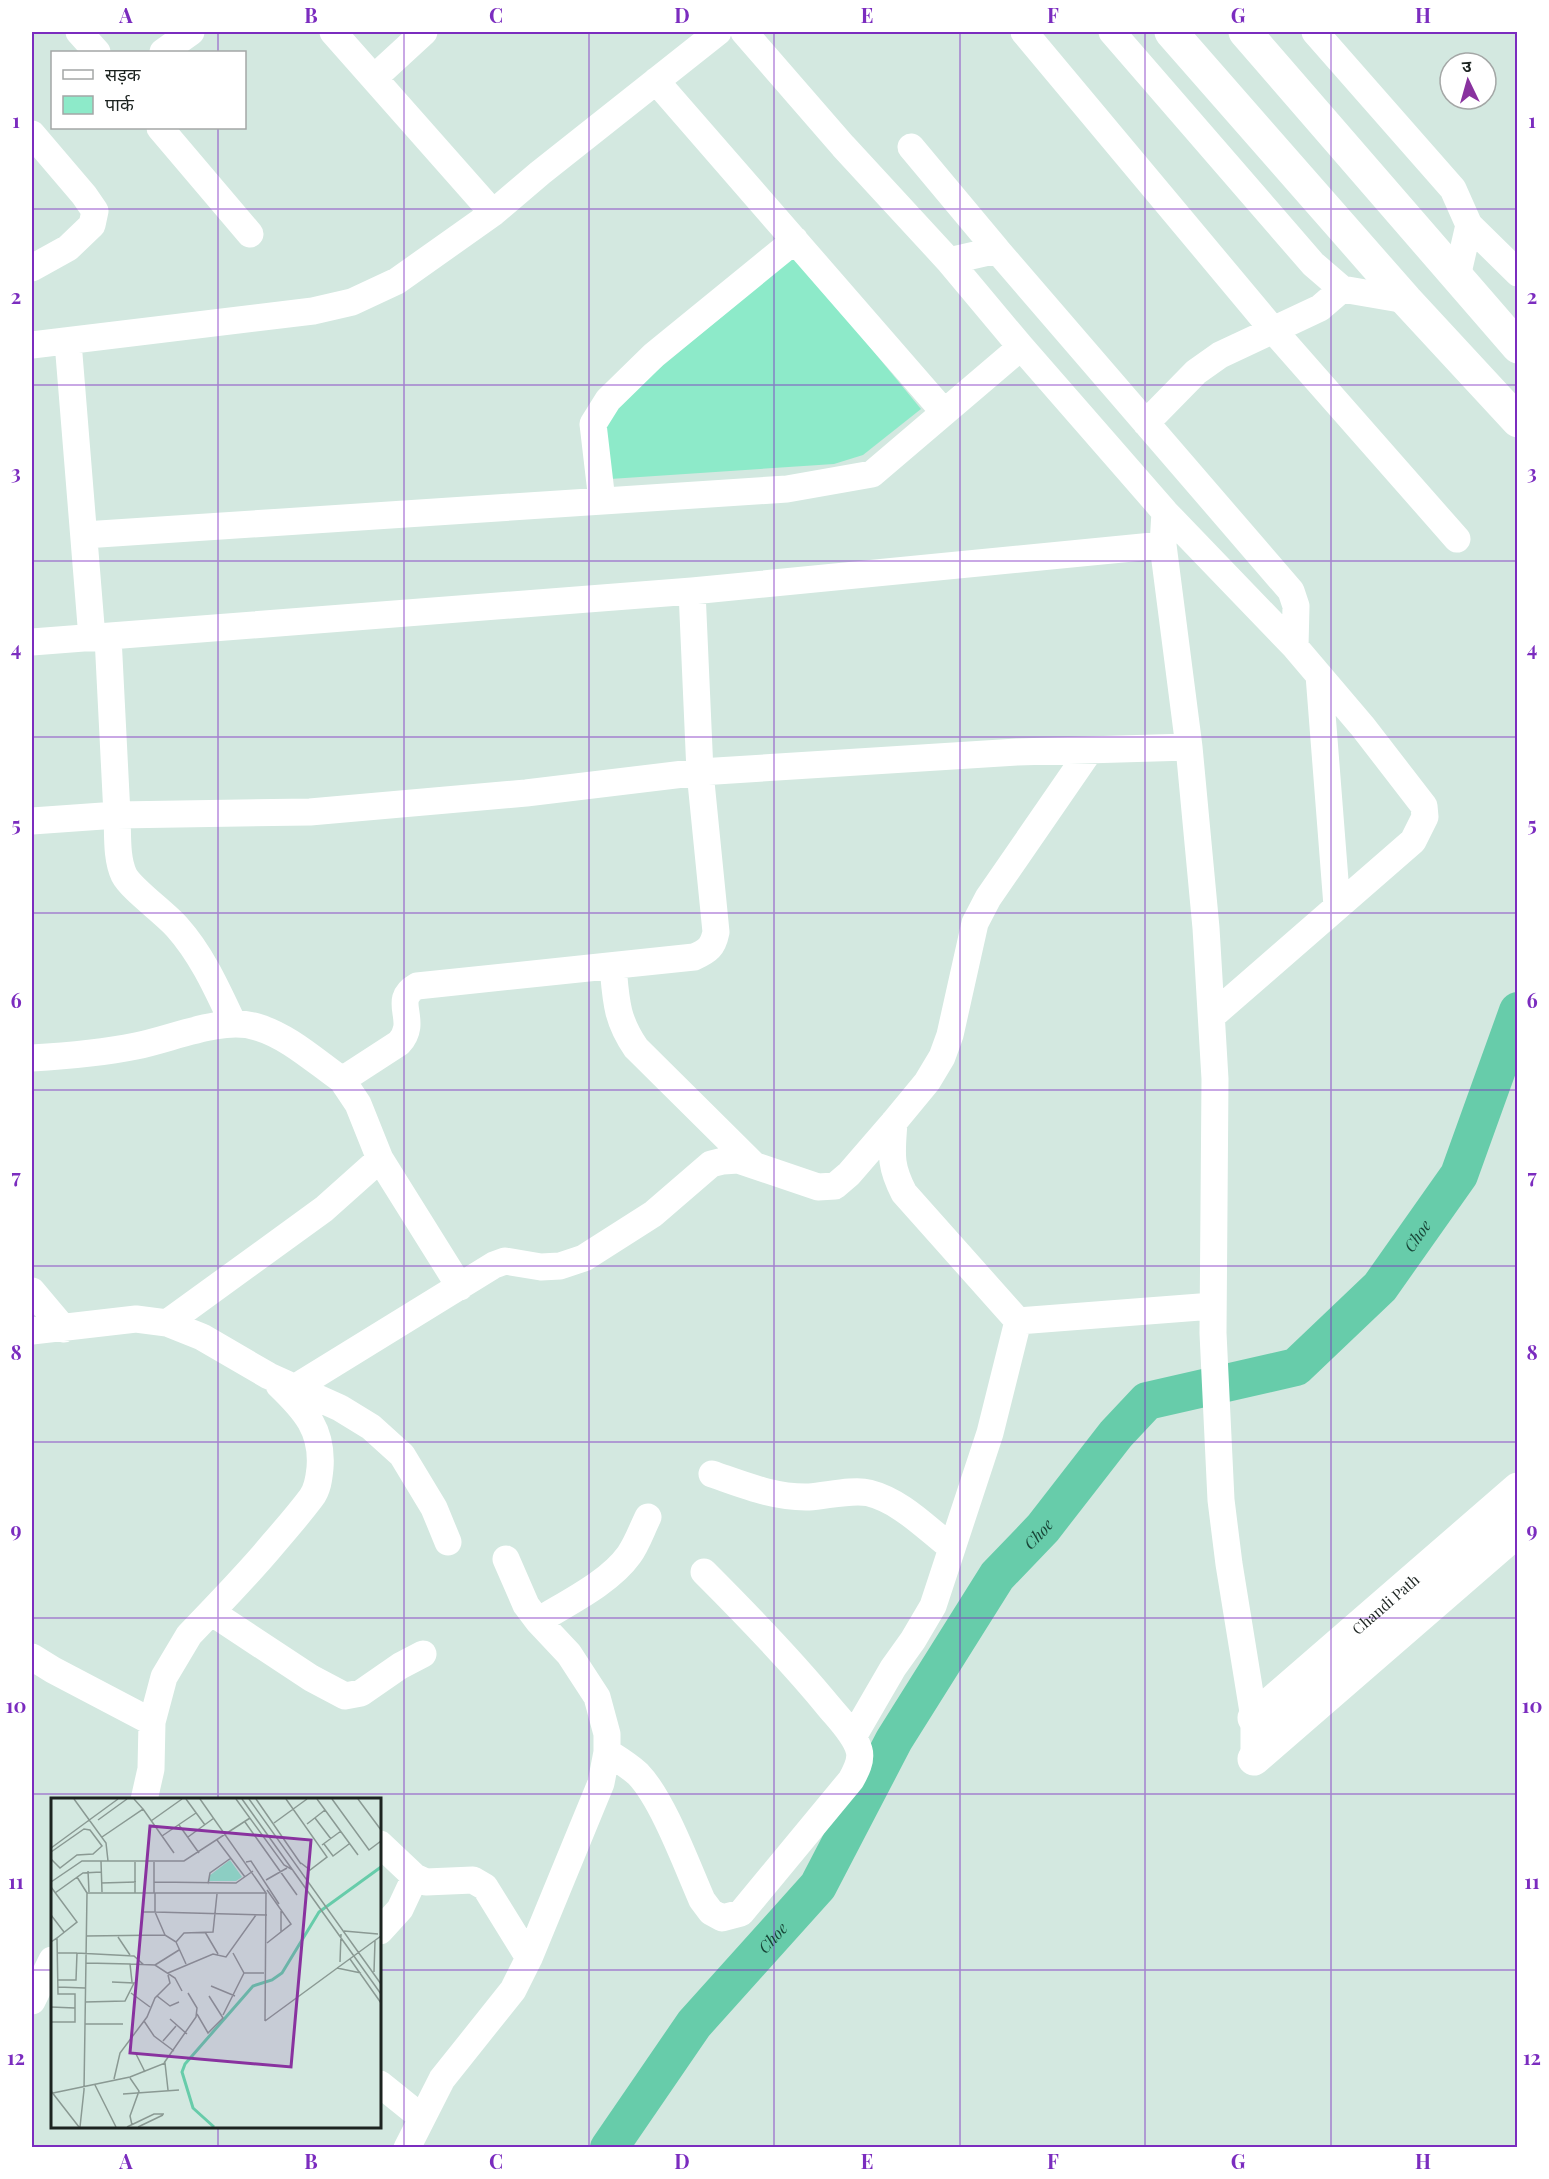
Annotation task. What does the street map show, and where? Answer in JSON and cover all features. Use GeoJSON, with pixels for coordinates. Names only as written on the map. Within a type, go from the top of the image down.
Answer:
{"type":"FeatureCollection","features":[{"type":"Feature","properties":{"kind":"main road"},"geometry":{"type":"LineString","coordinates":[[1171,32],[1406,300],[1518,421]]}},
{"type":"Feature","properties":{"kind":"main road"},"geometry":{"type":"LineString","coordinates":[[1245,32],[1518,347]]}},
{"type":"Feature","properties":{"kind":"main road","name":"Chandi Path"},"geometry":{"type":"LineString","coordinates":[[1254,1718],[1518,1489]]}},
{"type":"Feature","properties":{"kind":"main road","name":"Chandi Path"},"geometry":{"type":"LineString","coordinates":[[1254,1759],[1518,1530]]}},
{"type":"Feature","properties":{"kind":"street"},"geometry":{"type":"LineString","coordinates":[[79,32],[96,51]]}},
{"type":"Feature","properties":{"kind":"street"},"geometry":{"type":"LineString","coordinates":[[164,51],[191,32]]}},
{"type":"Feature","properties":{"kind":"street"},"geometry":{"type":"LineString","coordinates":[[333,32],[493,213]]}},
{"type":"Feature","properties":{"kind":"street"},"geometry":{"type":"LineString","coordinates":[[374,78],[424,32]]}},
{"type":"Feature","properties":{"kind":"street"},"geometry":{"type":"LineString","coordinates":[[32,345],[313,311],[352,302],[397,281],[493,213],[718,32]]}},
{"type":"Feature","properties":{"kind":"street"},"geometry":{"type":"LineString","coordinates":[[744,32],[843,146],[949,261],[1165,512],[1295,647],[1363,727],[1424,806],[1425,817],[1413,841],[1212,1016]]}},
{"type":"Feature","properties":{"kind":"street"},"geometry":{"type":"LineString","coordinates":[[1024,32],[1274,330],[1456,539]]}},
{"type":"Feature","properties":{"kind":"street"},"geometry":{"type":"LineString","coordinates":[[1112,32],[1313,264],[1342,290],[1406,300]]}},
{"type":"Feature","properties":{"kind":"street"},"geometry":{"type":"LineString","coordinates":[[1315,32],[1453,189],[1469,225],[1518,273]]}},
{"type":"Feature","properties":{"kind":"street"},"geometry":{"type":"LineString","coordinates":[[656,81],[944,412]]}},
{"type":"Feature","properties":{"kind":"street"},"geometry":{"type":"LineString","coordinates":[[161,129],[250,234]]}},
{"type":"Feature","properties":{"kind":"street"},"geometry":{"type":"LineString","coordinates":[[32,134],[95,211],[92,225],[68,248],[32,268]]}},
{"type":"Feature","properties":{"kind":"street"},"geometry":{"type":"LineString","coordinates":[[911,147],[1291,591],[1296,606],[1295,647]]}},
{"type":"Feature","properties":{"kind":"street"},"geometry":{"type":"LineString","coordinates":[[1457,277],[1469,225]]}},
{"type":"Feature","properties":{"kind":"street"},"geometry":{"type":"LineString","coordinates":[[602,501],[593,424],[608,400],[654,355],[795,240]]}},
{"type":"Feature","properties":{"kind":"street"},"geometry":{"type":"LineString","coordinates":[[949,261],[997,250]]}},
{"type":"Feature","properties":{"kind":"street"},"geometry":{"type":"LineString","coordinates":[[1146,423],[1196,372],[1220,355],[1320,308],[1342,290]]}},
{"type":"Feature","properties":{"kind":"street"},"geometry":{"type":"LineString","coordinates":[[68,342],[84,535],[100,637],[120,862],[125,876],[189,940],[212,977],[233,1023]]}},
{"type":"Feature","properties":{"kind":"street"},"geometry":{"type":"LineString","coordinates":[[84,535],[787,489],[872,474],[1021,347]]}},
{"type":"Feature","properties":{"kind":"street"},"geometry":{"type":"LineString","coordinates":[[1165,512],[1163,545],[1189,747],[1212,1016],[1215,1079],[1213,1333],[1221,1500],[1228,1564],[1254,1718],[1254,1759]]}},
{"type":"Feature","properties":{"kind":"street"},"geometry":{"type":"LineString","coordinates":[[32,642],[692,591],[1163,545]]}},
{"type":"Feature","properties":{"kind":"street"},"geometry":{"type":"LineString","coordinates":[[342,1080],[399,1043],[406,1035],[408,1028],[406,997],[417,987],[694,957],[708,951],[713,944],[716,932],[700,772],[692,591]]}},
{"type":"Feature","properties":{"kind":"street"},"geometry":{"type":"LineString","coordinates":[[1319,675],[1337,906]]}},
{"type":"Feature","properties":{"kind":"street"},"geometry":{"type":"LineString","coordinates":[[32,821],[117,815],[310,812],[526,792],[700,772],[1017,752],[1189,747]]}},
{"type":"Feature","properties":{"kind":"street"},"geometry":{"type":"LineString","coordinates":[[296,1387],[494,1265],[505,1262],[541,1267],[572,1264],[584,1258],[653,1214],[711,1164],[738,1160],[818,1187],[835,1186],[849,1174],[894,1122],[927,1082],[942,1057],[950,1035],[975,923],[988,898],[1090,750]]}},
{"type":"Feature","properties":{"kind":"street"},"geometry":{"type":"LineString","coordinates":[[612,966],[620,1020],[636,1048],[754,1165]]}},
{"type":"Feature","properties":{"kind":"street"},"geometry":{"type":"LineString","coordinates":[[32,1058],[120,1049],[233,1023],[255,1026],[279,1035],[342,1080],[358,1104],[380,1159],[460,1287]]}},
{"type":"Feature","properties":{"kind":"street"},"geometry":{"type":"LineString","coordinates":[[894,1122],[892,1157],[894,1174],[904,1193],[1018,1321]]}},
{"type":"Feature","properties":{"kind":"street"},"geometry":{"type":"LineString","coordinates":[[167,1323],[324,1209],[380,1159]]}},
{"type":"Feature","properties":{"kind":"street"},"geometry":{"type":"LineString","coordinates":[[32,1291],[64,1329]]}},
{"type":"Feature","properties":{"kind":"street"},"geometry":{"type":"LineString","coordinates":[[1018,1321],[1213,1306]]}},
{"type":"Feature","properties":{"kind":"street"},"geometry":{"type":"LineString","coordinates":[[32,1331],[136,1319],[167,1323],[202,1337],[269,1376],[340,1408],[371,1427],[402,1455],[434,1508],[448,1542]]}},
{"type":"Feature","properties":{"kind":"street"},"geometry":{"type":"LineString","coordinates":[[853,1737],[893,1668],[933,1606],[990,1433],[1018,1321]]}},
{"type":"Feature","properties":{"kind":"street"},"geometry":{"type":"LineString","coordinates":[[144,1798],[151,1769],[152,1722],[164,1677],[189,1635],[264,1556],[312,1497],[319,1480],[321,1453],[311,1420],[269,1376]]}},
{"type":"Feature","properties":{"kind":"street"},"geometry":{"type":"LineString","coordinates":[[712,1474],[752,1489],[779,1495],[808,1497],[866,1492],[897,1504],[952,1548]]}},
{"type":"Feature","properties":{"kind":"street"},"geometry":{"type":"LineString","coordinates":[[538,1621],[612,1572],[629,1555],[648,1517]]}},
{"type":"Feature","properties":{"kind":"street"},"geometry":{"type":"LineString","coordinates":[[407,2148],[442,2079],[513,1990],[529,1958],[601,1783],[607,1752],[607,1734],[597,1697],[569,1654],[526,1605],[506,1559]]}},
{"type":"Feature","properties":{"kind":"street"},"geometry":{"type":"LineString","coordinates":[[607,1752],[625,1762],[640,1776],[660,1808],[702,1900],[711,1912],[722,1918],[741,1913],[851,1780],[858,1768],[860,1750],[853,1737],[811,1684],[704,1572]]}},
{"type":"Feature","properties":{"kind":"street"},"geometry":{"type":"LineString","coordinates":[[211,1612],[311,1678],[345,1696],[361,1693],[400,1666],[423,1654]]}},
{"type":"Feature","properties":{"kind":"street"},"geometry":{"type":"LineString","coordinates":[[32,1656],[53,1670],[152,1722]]}},
{"type":"Feature","properties":{"kind":"street"},"geometry":{"type":"LineString","coordinates":[[381,1845],[416,1877],[426,1882],[473,1880],[485,1887],[529,1958]]}},
{"type":"Feature","properties":{"kind":"street"},"geometry":{"type":"LineString","coordinates":[[381,1930],[400,1909],[416,1877]]}},
{"type":"Feature","properties":{"kind":"street"},"geometry":{"type":"LineString","coordinates":[[32,2001],[51,1962]]}},
{"type":"Feature","properties":{"kind":"street"},"geometry":{"type":"LineString","coordinates":[[381,2085],[421,2117]]}},
{"type":"Feature","properties":{"kind":"green space"},"geometry":{"type":"Polygon","coordinates":[[[795,256],[921,409],[863,455],[834,464],[610,479],[606,425],[614,406],[795,256]]]}},
{"type":"Feature","properties":{"kind":"waterway","name":"Choe"},"geometry":{"type":"LineString","coordinates":[[609,2148],[694,2024],[818,1886],[894,1740],[997,1576],[1043,1528],[1116,1434],[1147,1401],[1296,1367],[1380,1287],[1459,1175],[1518,1011]]}}]}
